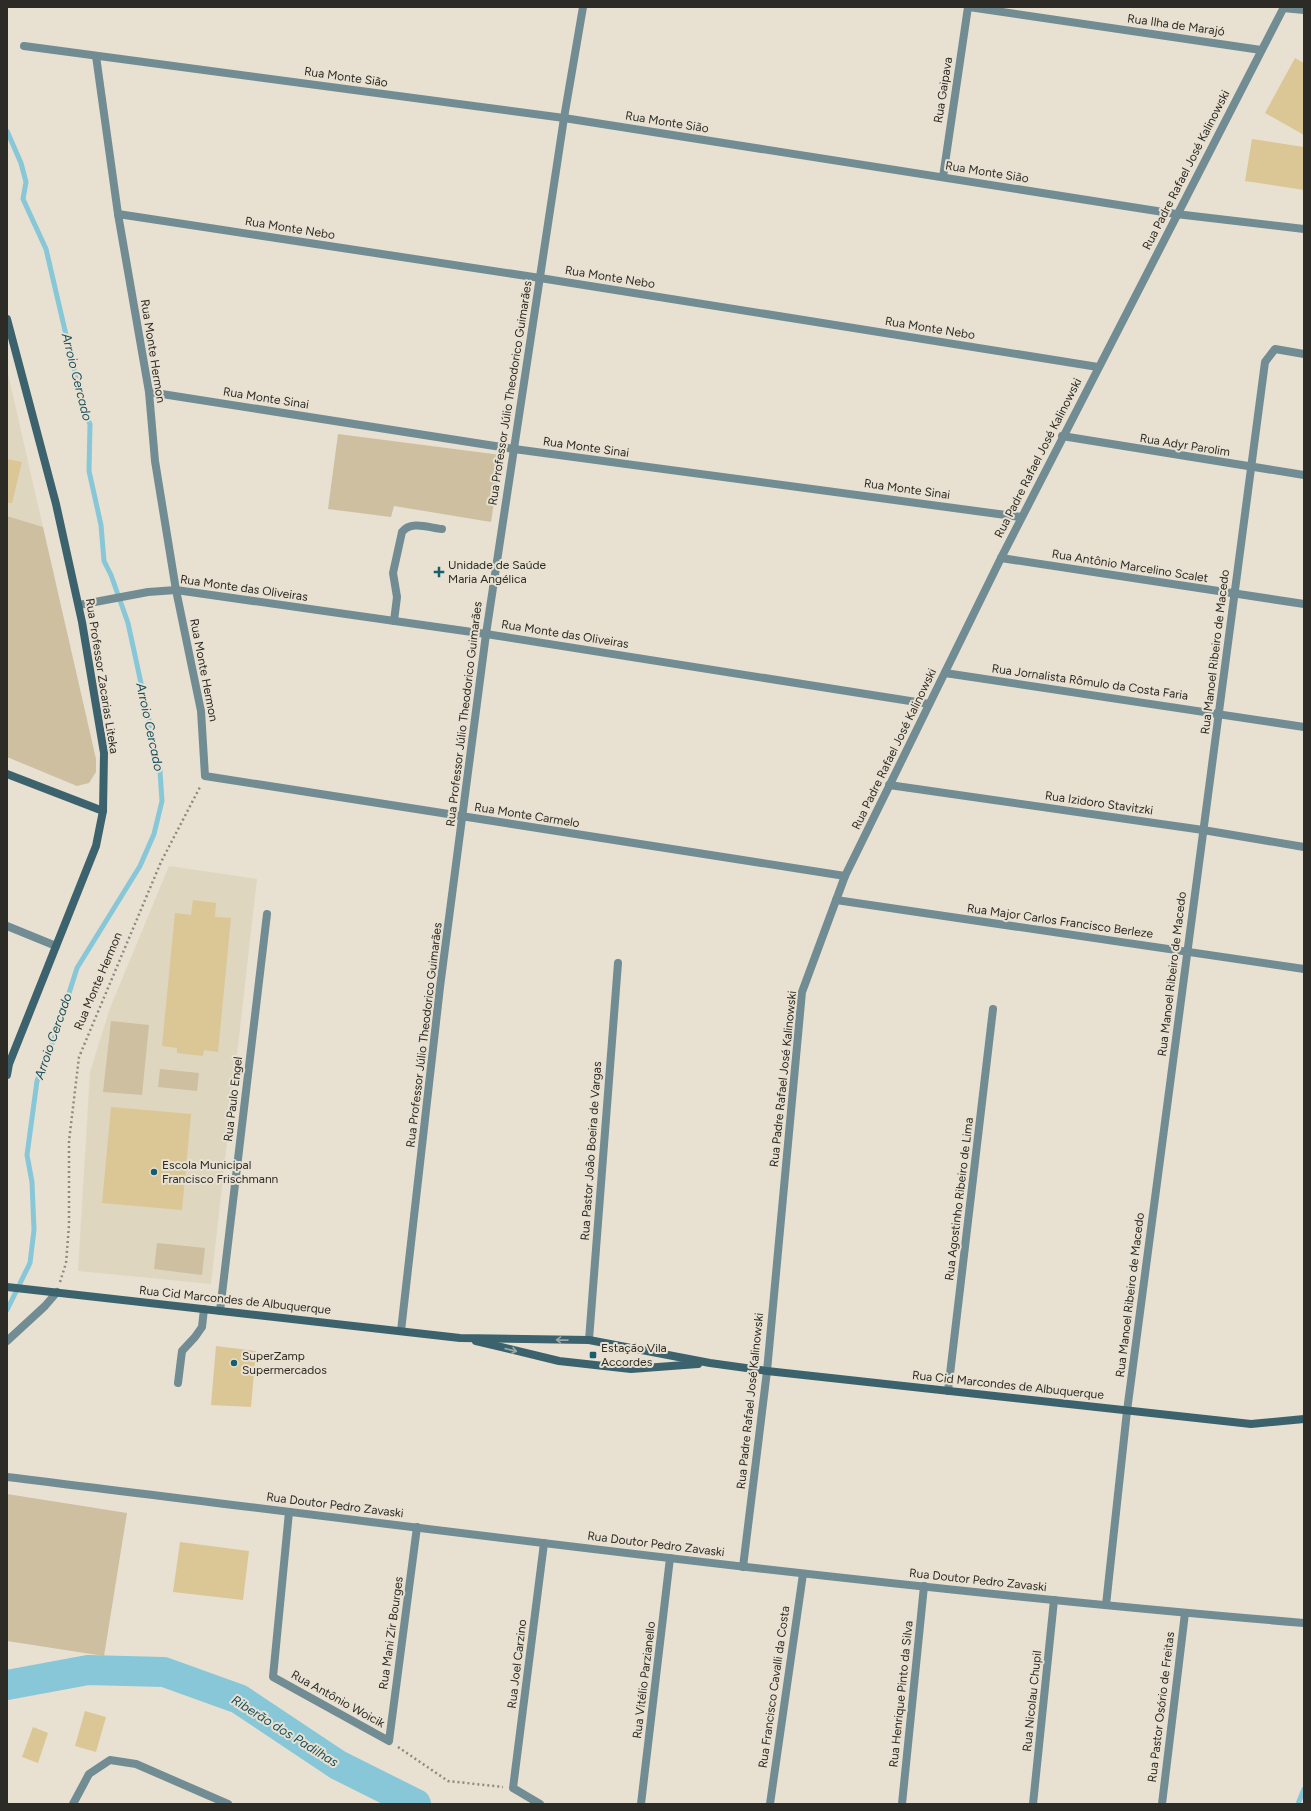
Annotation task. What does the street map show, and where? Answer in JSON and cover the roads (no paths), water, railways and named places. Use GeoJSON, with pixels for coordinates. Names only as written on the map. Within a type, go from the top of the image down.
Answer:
{"type":"FeatureCollection","features":[{"type":"Feature","properties":{"kind":"street","name":"Rua Professor Júlio Theodorico Guimarães"},"geometry":{"type":"LineString","coordinates":[[401,1331],[440,987],[486,634],[564,118],[583,7]]}},
{"type":"Feature","properties":{"kind":"street","name":"Rua Ilha de Marajó"},"geometry":{"type":"LineString","coordinates":[[968,7],[1261,50]]}},
{"type":"Feature","properties":{"kind":"street","name":"Rua Gaipava"},"geometry":{"type":"LineString","coordinates":[[942,177],[968,7]]}},
{"type":"Feature","properties":{"kind":"street","name":"Rua Padre Rafael José Kalinowski"},"geometry":{"type":"LineString","coordinates":[[743,1567],[767,1371],[802,992],[845,876],[889,785],[1062,436],[1284,7]]}},
{"type":"Feature","properties":{"kind":"street"},"geometry":{"type":"LineString","coordinates":[[1284,7],[1304,10]]}},
{"type":"Feature","properties":{"kind":"street","name":"Rua Monte Sião"},"geometry":{"type":"LineString","coordinates":[[24,46],[564,118],[1176,214],[1304,230]]}},
{"type":"Feature","properties":{"kind":"street","name":"Rua Monte Hermon"},"geometry":{"type":"LineString","coordinates":[[96,56],[118,214],[148,392],[155,461],[176,590],[201,711],[206,776]]}},
{"type":"Feature","properties":{"kind":"street","name":"Rua Monte Nebo"},"geometry":{"type":"LineString","coordinates":[[118,214],[540,278],[1098,367]]}},
{"type":"Feature","properties":{"kind":"street","name":"Rua Professor Zacarias Liteka"},"geometry":{"type":"LineString","coordinates":[[7,319],[56,504],[79,605],[104,753],[103,811],[96,846],[8,1064],[7,1075]]}},
{"type":"Feature","properties":{"kind":"street","name":"Rua Manoel Ribeiro de Macedo"},"geometry":{"type":"LineString","coordinates":[[1106,1605],[1127,1410],[1265,362],[1275,349],[1304,354]]}},
{"type":"Feature","properties":{"kind":"street","name":"Rua Monte Sinai"},"geometry":{"type":"LineString","coordinates":[[148,392],[514,449],[1021,517]]}},
{"type":"Feature","properties":{"kind":"street","name":"Rua Adyr Parolim"},"geometry":{"type":"LineString","coordinates":[[1062,436],[1304,476]]}},
{"type":"Feature","properties":{"kind":"street"},"geometry":{"type":"LineString","coordinates":[[394,621],[397,597],[393,572],[402,532],[406,527],[411,525],[442,529]]}},
{"type":"Feature","properties":{"kind":"street","name":"Rua Antônio Marcelino Scalet"},"geometry":{"type":"LineString","coordinates":[[1001,558],[1304,604]]}},
{"type":"Feature","properties":{"kind":"street","name":"Rua Monte das Oliveiras"},"geometry":{"type":"LineString","coordinates":[[79,605],[98,603],[148,592],[176,590],[486,634],[929,704]]}},
{"type":"Feature","properties":{"kind":"street","name":"Rua Jornalista Rômulo da Costa Faria"},"geometry":{"type":"LineString","coordinates":[[944,673],[1219,713],[1304,727]]}},
{"type":"Feature","properties":{"kind":"street"},"geometry":{"type":"LineString","coordinates":[[7,774],[103,811]]}},
{"type":"Feature","properties":{"kind":"street","name":"Rua Monte Carmelo"},"geometry":{"type":"LineString","coordinates":[[206,776],[463,818],[845,876]]}},
{"type":"Feature","properties":{"kind":"street","name":"Rua Izidoro Stavitzki"},"geometry":{"type":"LineString","coordinates":[[889,785],[1304,846]]}},
{"type":"Feature","properties":{"kind":"street","name":"Rua Major Carlos Francisco Berleze"},"geometry":{"type":"LineString","coordinates":[[836,900],[1304,969]]}},
{"type":"Feature","properties":{"kind":"street","name":"Rua Paulo Engel"},"geometry":{"type":"LineString","coordinates":[[220,1311],[267,914]]}},
{"type":"Feature","properties":{"kind":"street"},"geometry":{"type":"LineString","coordinates":[[7,926],[56,946]]}},
{"type":"Feature","properties":{"kind":"street","name":"Rua Pastor João Boeira de Vargas"},"geometry":{"type":"LineString","coordinates":[[589,1340],[618,963]]}},
{"type":"Feature","properties":{"kind":"street","name":"Rua Agostinho Ribeiro de Lima"},"geometry":{"type":"LineString","coordinates":[[948,1391],[993,1009]]}},
{"type":"Feature","properties":{"kind":"street","name":"Rua Cid Marcondes de Albuquerque"},"geometry":{"type":"LineString","coordinates":[[7,1286],[460,1338],[589,1340],[710,1363],[767,1371],[1251,1424],[1304,1419]]}},
{"type":"Feature","properties":{"kind":"street"},"geometry":{"type":"LineString","coordinates":[[7,1341],[45,1306],[57,1292]]}},
{"type":"Feature","properties":{"kind":"street"},"geometry":{"type":"LineString","coordinates":[[178,1383],[182,1350],[195,1337],[202,1327],[204,1309]]}},
{"type":"Feature","properties":{"kind":"street","name":"Rua Cid Marcondes de Albuquerque"},"geometry":{"type":"LineString","coordinates":[[460,1338],[559,1361],[631,1369],[710,1363]]}},
{"type":"Feature","properties":{"kind":"street","name":"Rua Doutor Pedro Zavaski"},"geometry":{"type":"LineString","coordinates":[[7,1477],[803,1574],[1185,1613],[1304,1623]]}},
{"type":"Feature","properties":{"kind":"street","name":"Rua Antônio Woicik"},"geometry":{"type":"LineString","coordinates":[[289,1512],[273,1677],[389,1741]]}},
{"type":"Feature","properties":{"kind":"street","name":"Rua Mani Zir Bourges"},"geometry":{"type":"LineString","coordinates":[[389,1741],[417,1527]]}},
{"type":"Feature","properties":{"kind":"street","name":"Rua Joel Carzino"},"geometry":{"type":"LineString","coordinates":[[540,1804],[513,1788],[544,1543]]}},
{"type":"Feature","properties":{"kind":"street","name":"Rua Vitélio Parzianello"},"geometry":{"type":"LineString","coordinates":[[641,1804],[670,1558]]}},
{"type":"Feature","properties":{"kind":"street","name":"Rua Francisco Cavalli da Costa"},"geometry":{"type":"LineString","coordinates":[[770,1804],[803,1574]]}},
{"type":"Feature","properties":{"kind":"street","name":"Rua Henrique Pinto da Silva"},"geometry":{"type":"LineString","coordinates":[[902,1804],[924,1586]]}},
{"type":"Feature","properties":{"kind":"street","name":"Rua Nicolau Chupil"},"geometry":{"type":"LineString","coordinates":[[1032,1804],[1054,1600]]}},
{"type":"Feature","properties":{"kind":"street","name":"Rua Pastor Osório de Freitas"},"geometry":{"type":"LineString","coordinates":[[1162,1804],[1185,1613]]}},
{"type":"Feature","properties":{"kind":"street"},"geometry":{"type":"LineString","coordinates":[[74,1804],[89,1774],[110,1760],[136,1764],[228,1804]]}},
{"type":"Feature","properties":{"kind":"waterway","name":"Arroio Cercado"},"geometry":{"type":"LineString","coordinates":[[7,131],[21,163],[26,182],[23,199],[46,249],[84,412],[90,424],[89,471],[101,525],[104,561],[111,575],[128,623],[160,771],[162,801],[154,834],[140,866],[77,968],[57,1031],[37,1081],[27,1155],[32,1182],[34,1230],[30,1263],[7,1310]]}},
{"type":"Feature","properties":{"kind":"waterway","name":"Riberão dos Padilhas"},"geometry":{"type":"LineString","coordinates":[[7,1685],[88,1670],[164,1672],[239,1699],[338,1765],[416,1804]]}},
{"type":"Feature","properties":{"kind":"waterway"},"geometry":{"type":"LineString","coordinates":[[1298,1804],[1304,1789]]}},
{"type":"Feature","properties":{"kind":"place","name":"Unidade de Saúde Maria Angélica"},"geometry":{"type":"Point","coordinates":[439,572]}},
{"type":"Feature","properties":{"kind":"place","name":"Escola Municipal Francisco Frischmann"},"geometry":{"type":"Point","coordinates":[154,1172]}},
{"type":"Feature","properties":{"kind":"place","name":"Estação Vila Accordes"},"geometry":{"type":"Point","coordinates":[593,1355]}},
{"type":"Feature","properties":{"kind":"place","name":"SuperZamp Supermercados"},"geometry":{"type":"Point","coordinates":[234,1363]}}]}
